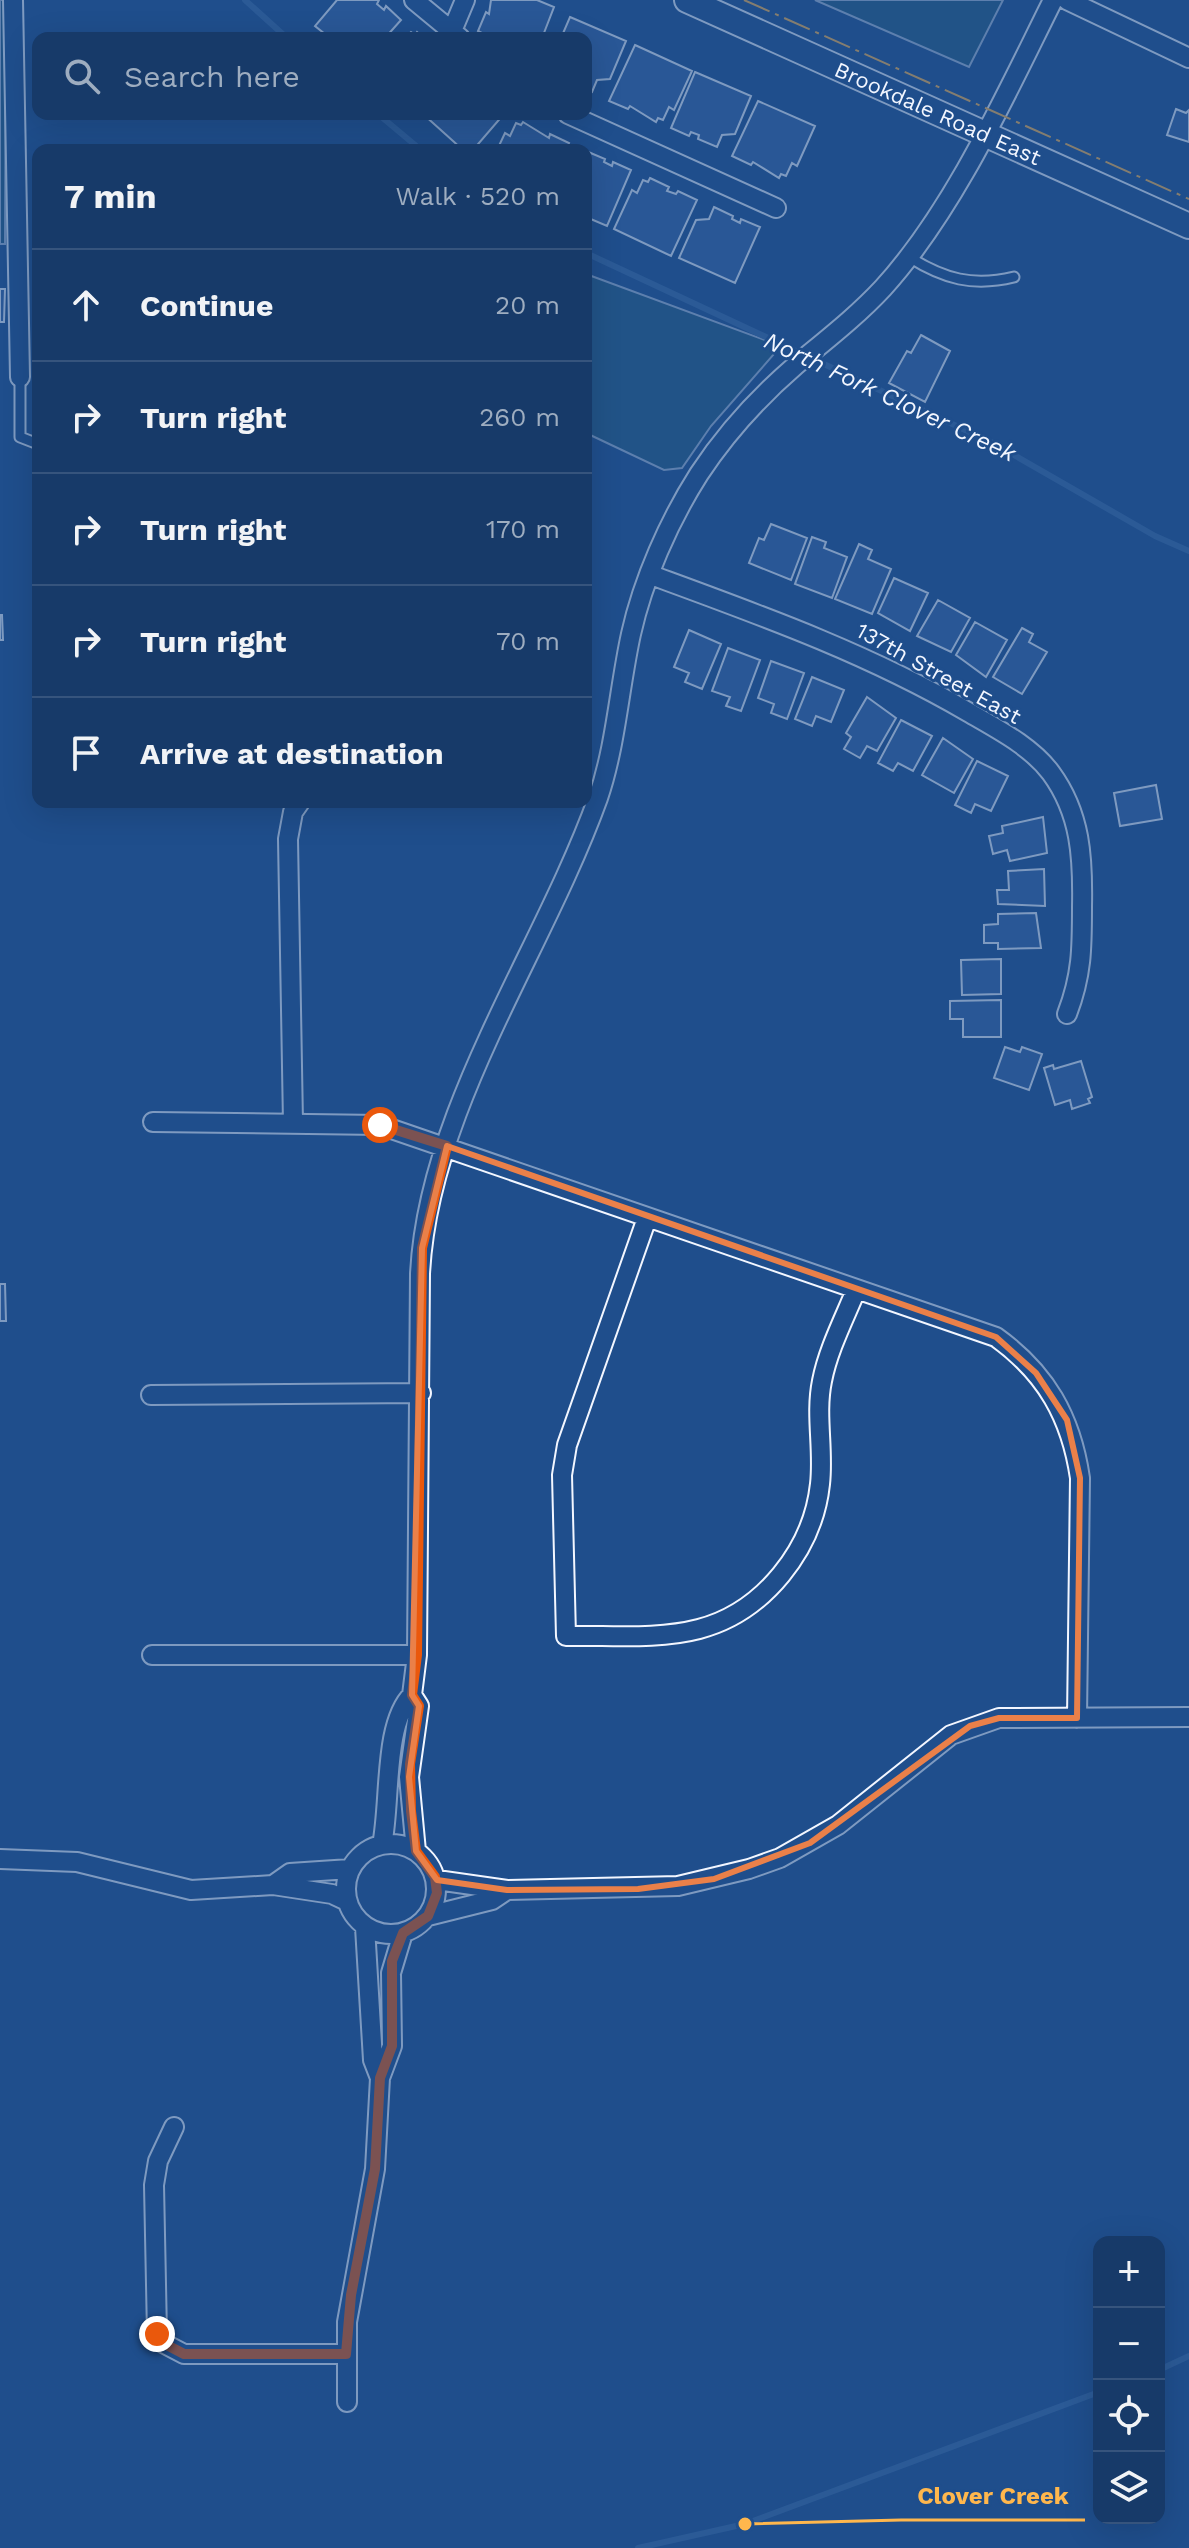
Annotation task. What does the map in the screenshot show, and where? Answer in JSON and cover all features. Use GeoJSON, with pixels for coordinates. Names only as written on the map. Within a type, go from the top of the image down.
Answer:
{"type":"FeatureCollection","features":[{"type":"Feature","properties":{"kind":"main road","name":"Brookdale Road East"},"geometry":{"type":"LineString","coordinates":[[687,0],[1189,226]]}},
{"type":"Feature","properties":{"kind":"street"},"geometry":{"type":"LineString","coordinates":[[13,0],[20,377]]}},
{"type":"Feature","properties":{"kind":"street"},"geometry":{"type":"LineString","coordinates":[[414,0],[454,32]]}},
{"type":"Feature","properties":{"kind":"street"},"geometry":{"type":"LineString","coordinates":[[457,32],[465,0]]}},
{"type":"Feature","properties":{"kind":"street"},"geometry":{"type":"LineString","coordinates":[[382,1845],[390,1803],[391,1744],[403,1704],[412,1695],[417,1655],[422,1248],[447,1146],[599,796],[614,737],[631,634],[651,575],[671,524],[714,452],[765,393],[846,325],[909,257],[986,133],[1053,0]]}},
{"type":"Feature","properties":{"kind":"street"},"geometry":{"type":"LineString","coordinates":[[1067,0],[1189,58]]}},
{"type":"Feature","properties":{"kind":"street"},"geometry":{"type":"LineString","coordinates":[[581,120],[776,208]]}},
{"type":"Feature","properties":{"kind":"street","name":"137th Street East"},"geometry":{"type":"LineString","coordinates":[[651,575],[822,637],[879,663],[1004,733],[1034,755],[1051,773],[1065,796],[1081,841],[1082,971],[1067,1014]]}},
{"type":"Feature","properties":{"kind":"street"},"geometry":{"type":"LineString","coordinates":[[293,1123],[288,839],[296,808]]}},
{"type":"Feature","properties":{"kind":"street"},"geometry":{"type":"LineString","coordinates":[[153,1122],[380,1125],[996,1337],[1036,1373],[1067,1420],[1080,1478],[1077,1718]]}},
{"type":"Feature","properties":{"kind":"street"},"geometry":{"type":"LineString","coordinates":[[647,1218],[567,1445],[562,1475],[566,1636],[700,1629],[745,1608],[785,1570],[799,1550],[817,1505],[821,1482],[818,1403],[822,1378],[856,1290]]}},
{"type":"Feature","properties":{"kind":"street"},"geometry":{"type":"LineString","coordinates":[[151,1395],[421,1393]]}},
{"type":"Feature","properties":{"kind":"street"},"geometry":{"type":"LineString","coordinates":[[152,1655],[417,1655]]}},
{"type":"Feature","properties":{"kind":"street"},"geometry":{"type":"LineString","coordinates":[[412,1695],[419,1706],[409,1777],[416,1851],[437,1880],[437,1893],[428,1916]]}},
{"type":"Feature","properties":{"kind":"street"},"geometry":{"type":"LineString","coordinates":[[437,1880],[507,1890],[651,1888],[737,1872],[780,1858],[838,1825],[871,1802],[930,1750],[970,1726],[999,1718],[1189,1717]]}},
{"type":"Feature","properties":{"kind":"street"},"geometry":{"type":"LineString","coordinates":[[380,2078],[373,2060],[372,1987],[365,1927],[347,1901],[345,1889],[350,1869],[365,1851],[392,1843],[416,1851]]}},
{"type":"Feature","properties":{"kind":"street"},"geometry":{"type":"LineString","coordinates":[[0,1859],[77,1862],[191,1890],[273,1885],[332,1894],[347,1901]]}},
{"type":"Feature","properties":{"kind":"street"},"geometry":{"type":"LineString","coordinates":[[273,1885],[290,1873],[350,1869]]}},
{"type":"Feature","properties":{"kind":"street"},"geometry":{"type":"LineString","coordinates":[[365,1927],[380,1934],[403,1933],[428,1916],[492,1900],[507,1890]]}},
{"type":"Feature","properties":{"kind":"street"},"geometry":{"type":"LineString","coordinates":[[347,2402],[346,2354],[351,2295],[375,2169],[380,2078],[392,2046],[391,1973],[403,1933]]}},
{"type":"Feature","properties":{"kind":"street"},"geometry":{"type":"LineString","coordinates":[[174,2127],[158,2161],[154,2185],[157,2334],[163,2343],[184,2354],[346,2354]]}},
{"type":"Feature","properties":{"kind":"lane"},"geometry":{"type":"LineString","coordinates":[[909,257],[950,279],[996,281],[1014,277]]}},
{"type":"Feature","properties":{"kind":"lane"},"geometry":{"type":"LineString","coordinates":[[20,377],[20,437],[32,442]]}},
{"type":"Feature","properties":{"kind":"highlighted area"},"geometry":{"type":"Polygon","coordinates":[[[447,1146],[996,1337],[1036,1373],[1067,1420],[1080,1478],[1077,1718],[999,1718],[970,1726],[810,1843],[714,1879],[638,1889],[507,1890],[437,1880],[416,1851],[409,1777],[419,1706],[412,1695],[422,1248],[447,1146]]]}},
{"type":"Feature","properties":{"kind":"shaded area"},"geometry":{"type":"Polygon","coordinates":[[[0,0],[6,0],[5,244],[0,244],[0,0]]]}},
{"type":"Feature","properties":{"kind":"shaded area"},"geometry":{"type":"Polygon","coordinates":[[[815,0],[1003,0],[969,67],[815,0]]]}},
{"type":"Feature","properties":{"kind":"shaded area"},"geometry":{"type":"Polygon","coordinates":[[[592,276],[781,346],[711,426],[682,468],[664,470],[592,436],[592,276]]]}},
{"type":"Feature","properties":{"kind":"building"},"geometry":{"type":"Polygon","coordinates":[[[337,0],[379,0],[377,4],[384,10],[386,6],[401,20],[390,32],[322,32],[315,26],[337,0]]]}},
{"type":"Feature","properties":{"kind":"building"},"geometry":{"type":"Polygon","coordinates":[[[491,0],[537,0],[554,7],[544,32],[478,31],[486,12],[489,14],[491,0]]]}},
{"type":"Feature","properties":{"kind":"building"},"geometry":{"type":"Polygon","coordinates":[[[570,17],[626,41],[610,79],[597,80],[592,92],[592,32],[564,32],[570,17]]]}},
{"type":"Feature","properties":{"kind":"building"},"geometry":{"type":"Polygon","coordinates":[[[635,45],[692,71],[674,110],[669,107],[663,120],[658,118],[656,122],[630,106],[628,109],[609,101],[635,45]]]}},
{"type":"Feature","properties":{"kind":"building"},"geometry":{"type":"Polygon","coordinates":[[[695,72],[751,96],[735,134],[722,135],[717,147],[698,139],[699,135],[691,132],[689,136],[671,128],[695,72]]]}},
{"type":"Feature","properties":{"kind":"building"},"geometry":{"type":"Polygon","coordinates":[[[758,101],[815,126],[797,166],[792,163],[786,176],[781,174],[779,178],[753,162],[751,165],[732,156],[758,101]]]}},
{"type":"Feature","properties":{"kind":"building"},"geometry":{"type":"Polygon","coordinates":[[[1176,109],[1186,113],[1189,110],[1189,142],[1167,135],[1176,109]]]}},
{"type":"Feature","properties":{"kind":"building"},"geometry":{"type":"Polygon","coordinates":[[[430,120],[499,120],[478,144],[456,144],[430,120]]]}},
{"type":"Feature","properties":{"kind":"building"},"geometry":{"type":"Polygon","coordinates":[[[523,122],[549,138],[550,134],[569,143],[500,144],[505,133],[510,136],[516,123],[521,125],[523,122]]]}},
{"type":"Feature","properties":{"kind":"building"},"geometry":{"type":"Polygon","coordinates":[[[592,154],[612,166],[613,162],[631,170],[607,226],[592,220],[592,154]]]}},
{"type":"Feature","properties":{"kind":"building"},"geometry":{"type":"Polygon","coordinates":[[[650,178],[669,187],[667,191],[676,194],[678,191],[697,200],[671,256],[614,229],[632,190],[637,193],[643,180],[648,182],[650,178]]]}},
{"type":"Feature","properties":{"kind":"building"},"geometry":{"type":"Polygon","coordinates":[[[714,207],[740,223],[741,219],[760,227],[735,283],[679,258],[696,220],[709,219],[714,207]]]}},
{"type":"Feature","properties":{"kind":"building"},"geometry":{"type":"Polygon","coordinates":[[[0,289],[5,289],[4,322],[0,322],[0,289]]]}},
{"type":"Feature","properties":{"kind":"building"},"geometry":{"type":"Polygon","coordinates":[[[921,335],[950,351],[925,402],[889,383],[907,351],[911,353],[921,335]]]}},
{"type":"Feature","properties":{"kind":"building"},"geometry":{"type":"Polygon","coordinates":[[[771,524],[807,538],[791,580],[749,563],[759,538],[764,540],[771,524]]]}},
{"type":"Feature","properties":{"kind":"building"},"geometry":{"type":"Polygon","coordinates":[[[812,537],[826,542],[824,548],[847,557],[832,598],[795,584],[812,537]]]}},
{"type":"Feature","properties":{"kind":"building"},"geometry":{"type":"Polygon","coordinates":[[[859,544],[872,550],[868,559],[891,569],[872,614],[835,599],[859,544]]]}},
{"type":"Feature","properties":{"kind":"building"},"geometry":{"type":"Polygon","coordinates":[[[894,578],[928,593],[910,631],[878,613],[894,578]]]}},
{"type":"Feature","properties":{"kind":"building"},"geometry":{"type":"Polygon","coordinates":[[[938,600],[970,618],[951,652],[917,636],[938,600]]]}},
{"type":"Feature","properties":{"kind":"building"},"geometry":{"type":"Polygon","coordinates":[[[2,615],[3,640],[0,640],[2,615]]]}},
{"type":"Feature","properties":{"kind":"building"},"geometry":{"type":"Polygon","coordinates":[[[975,622],[1007,640],[986,677],[956,655],[975,622]]]}},
{"type":"Feature","properties":{"kind":"building"},"geometry":{"type":"Polygon","coordinates":[[[1022,628],[1033,634],[1029,642],[1047,652],[1022,694],[993,677],[1022,628]]]}},
{"type":"Feature","properties":{"kind":"building"},"geometry":{"type":"Polygon","coordinates":[[[689,630],[721,644],[702,689],[685,682],[689,673],[674,667],[689,630]]]}},
{"type":"Feature","properties":{"kind":"building"},"geometry":{"type":"Polygon","coordinates":[[[728,648],[760,660],[741,711],[726,706],[730,697],[712,691],[728,648]]]}},
{"type":"Feature","properties":{"kind":"building"},"geometry":{"type":"Polygon","coordinates":[[[771,661],[804,673],[787,719],[771,713],[774,704],[758,698],[771,661]]]}},
{"type":"Feature","properties":{"kind":"building"},"geometry":{"type":"Polygon","coordinates":[[[812,677],[844,690],[831,722],[816,716],[812,726],[795,719],[812,677]]]}},
{"type":"Feature","properties":{"kind":"building"},"geometry":{"type":"Polygon","coordinates":[[[867,697],[896,718],[877,751],[867,746],[860,758],[844,749],[851,737],[846,733],[867,697]]]}},
{"type":"Feature","properties":{"kind":"building"},"geometry":{"type":"Polygon","coordinates":[[[901,720],[932,736],[913,771],[898,763],[893,771],[878,763],[901,720]]]}},
{"type":"Feature","properties":{"kind":"building"},"geometry":{"type":"Polygon","coordinates":[[[943,738],[973,759],[954,793],[922,775],[943,738]]]}},
{"type":"Feature","properties":{"kind":"building"},"geometry":{"type":"Polygon","coordinates":[[[977,761],[1008,776],[991,811],[975,804],[971,813],[955,805],[977,761]]]}},
{"type":"Feature","properties":{"kind":"building"},"geometry":{"type":"Polygon","coordinates":[[[1156,785],[1162,819],[1120,826],[1114,793],[1156,785]]]}},
{"type":"Feature","properties":{"kind":"building"},"geometry":{"type":"Polygon","coordinates":[[[1043,817],[1047,853],[1010,861],[1007,850],[993,854],[989,836],[1003,833],[1002,826],[1043,817]]]}},
{"type":"Feature","properties":{"kind":"building"},"geometry":{"type":"Polygon","coordinates":[[[1044,869],[1045,906],[998,904],[997,890],[1009,890],[1008,871],[1044,869]]]}},
{"type":"Feature","properties":{"kind":"building"},"geometry":{"type":"Polygon","coordinates":[[[1036,913],[1041,948],[998,949],[998,943],[984,943],[984,925],[998,924],[998,914],[1036,913]]]}},
{"type":"Feature","properties":{"kind":"building"},"geometry":{"type":"Polygon","coordinates":[[[1001,959],[1001,994],[962,995],[961,960],[1001,959]]]}},
{"type":"Feature","properties":{"kind":"building"},"geometry":{"type":"Polygon","coordinates":[[[1001,1000],[1001,1037],[963,1037],[963,1019],[950,1019],[950,1001],[1001,1000]]]}},
{"type":"Feature","properties":{"kind":"building"},"geometry":{"type":"Polygon","coordinates":[[[1005,1047],[1020,1052],[1022,1047],[1042,1054],[1029,1090],[994,1078],[1005,1047]]]}},
{"type":"Feature","properties":{"kind":"building"},"geometry":{"type":"Polygon","coordinates":[[[1081,1061],[1092,1097],[1088,1099],[1090,1103],[1072,1109],[1070,1100],[1055,1105],[1044,1068],[1053,1065],[1054,1069],[1081,1061]]]}},
{"type":"Feature","properties":{"kind":"building"},"geometry":{"type":"Polygon","coordinates":[[[0,1284],[5,1284],[6,1321],[0,1321],[0,1284]]]}},
{"type":"Feature","properties":{"kind":"waterway","name":"North Fork Clover Creek"},"geometry":{"type":"LineString","coordinates":[[245,0],[280,32]]}},
{"type":"Feature","properties":{"kind":"waterway","name":"North Fork Clover Creek"},"geometry":{"type":"LineString","coordinates":[[385,120],[414,144]]}},
{"type":"Feature","properties":{"kind":"waterway","name":"North Fork Clover Creek"},"geometry":{"type":"LineString","coordinates":[[592,256],[993,443],[1155,536],[1189,551]]}},
{"type":"Feature","properties":{"kind":"waterway"},"geometry":{"type":"LineString","coordinates":[[1165,2367],[1189,2356]]}},
{"type":"Feature","properties":{"kind":"waterway"},"geometry":{"type":"LineString","coordinates":[[638,2548],[745,2524],[1093,2394]]}},
{"type":"Feature","properties":{"kind":"power"},"geometry":{"type":"LineString","coordinates":[[744,0],[1189,199]]}},
{"type":"Feature","properties":{"kind":"place","name":"Clover Creek"},"geometry":{"type":"Point","coordinates":[745,2524]}},
{"type":"Feature","properties":{"kind":"route"},"geometry":{"type":"LineString","coordinates":[[157,2334],[173,2351],[184,2354],[346,2354],[351,2295],[375,2169],[380,2078],[390,2060],[392,2046],[392,1961],[403,1933],[411,1931],[428,1916],[437,1893],[437,1880],[416,1851],[409,1777],[419,1706],[412,1695],[417,1655],[420,1274],[427,1214],[447,1146],[380,1125]]}}]}
